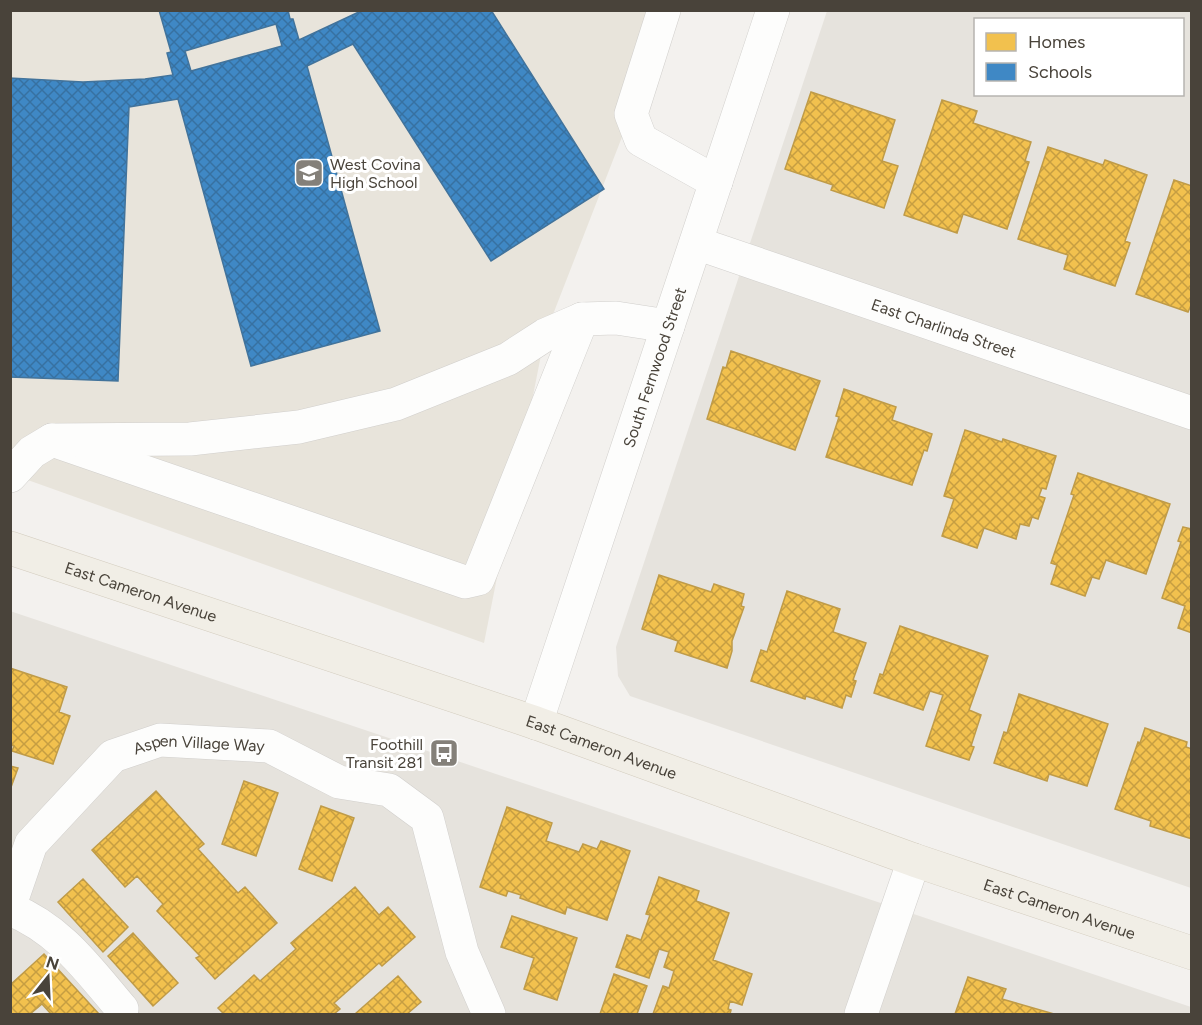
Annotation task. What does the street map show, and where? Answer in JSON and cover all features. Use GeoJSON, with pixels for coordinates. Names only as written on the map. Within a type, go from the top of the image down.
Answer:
{"type":"FeatureCollection","features":[{"type":"Feature","properties":{"kind":"main road","name":"East Cameron Avenue"},"geometry":{"type":"LineString","coordinates":[[10,548],[536,723],[914,860],[1191,953]]}},
{"type":"Feature","properties":{"kind":"street"},"geometry":{"type":"LineString","coordinates":[[664,10],[631,114],[641,140],[716,182]]}},
{"type":"Feature","properties":{"kind":"street","name":"South Fernwood Street"},"geometry":{"type":"LineString","coordinates":[[536,723],[773,10]]}},
{"type":"Feature","properties":{"kind":"street","name":"East Charlinda Street"},"geometry":{"type":"LineString","coordinates":[[696,243],[1191,413]]}},
{"type":"Feature","properties":{"kind":"street"},"geometry":{"type":"LineString","coordinates":[[10,476],[32,452],[52,440],[190,439],[299,427],[396,404],[508,359],[545,335],[582,319],[616,318],[668,326]]}},
{"type":"Feature","properties":{"kind":"street"},"geometry":{"type":"LineString","coordinates":[[52,440],[465,582],[478,579],[582,319]]}},
{"type":"Feature","properties":{"kind":"street","name":"Aspen Village Way"},"geometry":{"type":"LineString","coordinates":[[10,907],[31,844],[113,756],[160,740],[268,746],[339,782],[389,790],[427,818],[462,952],[489,1014]]}},
{"type":"Feature","properties":{"kind":"street"},"geometry":{"type":"LineString","coordinates":[[861,1014],[914,860]]}},
{"type":"Feature","properties":{"kind":"street"},"geometry":{"type":"LineString","coordinates":[[10,907],[52,932],[81,961],[122,1009]]}},
{"type":"Feature","properties":{"kind":"shaded area","name":"West Covina High School"},"geometry":{"type":"Polygon","coordinates":[[[11,11],[671,11],[545,335],[484,643],[11,474],[11,11]]]}},
{"type":"Feature","properties":{"kind":"shaded area"},"geometry":{"type":"Polygon","coordinates":[[[827,11],[1191,11],[1191,888],[630,696],[618,676],[616,647],[827,11]]]}},
{"type":"Feature","properties":{"kind":"shaded area"},"geometry":{"type":"Polygon","coordinates":[[[10,611],[1191,1007],[1191,1014],[11,1014],[10,611]]]}},
{"type":"Feature","properties":{"kind":"building: Homes"},"geometry":{"type":"Polygon","coordinates":[[[811,92],[895,120],[882,161],[898,166],[884,208],[831,190],[833,185],[785,169],[811,92]]]}},
{"type":"Feature","properties":{"kind":"building: Homes"},"geometry":{"type":"Polygon","coordinates":[[[942,100],[977,111],[973,123],[1031,142],[1025,161],[1029,162],[1007,229],[963,214],[957,233],[904,215],[942,100]]]}},
{"type":"Feature","properties":{"kind":"building: Homes"},"geometry":{"type":"Polygon","coordinates":[[[1048,147],[1103,165],[1105,160],[1147,175],[1125,241],[1130,243],[1115,286],[1064,269],[1068,255],[1018,239],[1048,147]]]}},
{"type":"Feature","properties":{"kind":"building: Homes"},"geometry":{"type":"Polygon","coordinates":[[[1174,180],[1192,186],[1192,303],[1188,312],[1136,294],[1174,180]]]}},
{"type":"Feature","properties":{"kind":"building: Homes"},"geometry":{"type":"Polygon","coordinates":[[[731,351],[820,381],[795,450],[707,419],[723,367],[726,368],[731,351]]]}},
{"type":"Feature","properties":{"kind":"building: Homes"},"geometry":{"type":"Polygon","coordinates":[[[844,389],[896,407],[892,420],[932,434],[912,485],[826,457],[839,417],[836,416],[844,389]]]}},
{"type":"Feature","properties":{"kind":"building: Homes"},"geometry":{"type":"Polygon","coordinates":[[[965,430],[1056,456],[1046,489],[1042,488],[1039,496],[1045,498],[1038,519],[1032,517],[1029,526],[1020,524],[1016,539],[984,528],[977,548],[942,536],[954,499],[944,496],[965,430]]]}},
{"type":"Feature","properties":{"kind":"building: Homes"},"geometry":{"type":"Polygon","coordinates":[[[1078,473],[1170,504],[1146,574],[1106,560],[1099,579],[1092,577],[1085,596],[1051,584],[1057,565],[1051,563],[1074,495],[1071,494],[1078,473]]]}},
{"type":"Feature","properties":{"kind":"building: Homes"},"geometry":{"type":"Polygon","coordinates":[[[1183,527],[1192,529],[1192,633],[1178,628],[1185,606],[1162,598],[1181,542],[1178,541],[1183,527]]]}},
{"type":"Feature","properties":{"kind":"building: Homes"},"geometry":{"type":"Polygon","coordinates":[[[659,575],[711,592],[714,584],[744,594],[741,606],[744,607],[732,641],[732,651],[727,668],[675,651],[678,641],[642,629],[659,575]]]}},
{"type":"Feature","properties":{"kind":"building: Homes"},"geometry":{"type":"Polygon","coordinates":[[[787,591],[840,609],[833,632],[866,643],[853,680],[856,681],[851,697],[846,695],[842,708],[806,696],[805,699],[751,681],[761,650],[767,652],[787,591]]]}},
{"type":"Feature","properties":{"kind":"building: Homes"},"geometry":{"type":"Polygon","coordinates":[[[900,626],[988,656],[969,710],[981,715],[969,760],[926,746],[943,695],[930,691],[923,710],[874,693],[880,674],[883,675],[900,626]]]}},
{"type":"Feature","properties":{"kind":"building: Homes"},"geometry":{"type":"Polygon","coordinates":[[[10,668],[67,687],[59,712],[70,716],[53,764],[12,751],[14,746],[10,745],[10,668]]]}},
{"type":"Feature","properties":{"kind":"building: Homes"},"geometry":{"type":"Polygon","coordinates":[[[1019,694],[1108,724],[1087,786],[1049,774],[1047,781],[994,763],[1004,732],[1007,733],[1019,694]]]}},
{"type":"Feature","properties":{"kind":"building: Homes"},"geometry":{"type":"Polygon","coordinates":[[[1145,728],[1187,742],[1186,747],[1192,749],[1192,839],[1150,826],[1151,821],[1115,809],[1145,728]]]}},
{"type":"Feature","properties":{"kind":"building: Homes"},"geometry":{"type":"Polygon","coordinates":[[[10,766],[18,768],[10,790],[10,766]]]}},
{"type":"Feature","properties":{"kind":"building: Homes"},"geometry":{"type":"Polygon","coordinates":[[[244,781],[278,793],[256,856],[222,844],[244,781]]]}},
{"type":"Feature","properties":{"kind":"building: Homes"},"geometry":{"type":"Polygon","coordinates":[[[156,791],[204,844],[198,849],[238,893],[245,887],[277,923],[215,979],[196,958],[200,956],[157,911],[163,904],[137,876],[125,887],[92,850],[156,791]]]}},
{"type":"Feature","properties":{"kind":"building: Homes"},"geometry":{"type":"Polygon","coordinates":[[[321,806],[354,818],[332,881],[299,869],[321,806]]]}},
{"type":"Feature","properties":{"kind":"building: Homes"},"geometry":{"type":"Polygon","coordinates":[[[507,807],[552,823],[546,841],[579,852],[583,844],[597,849],[601,841],[630,851],[607,920],[567,907],[565,914],[520,898],[521,895],[508,891],[506,896],[480,887],[507,807]]]}},
{"type":"Feature","properties":{"kind":"building: Homes"},"geometry":{"type":"Polygon","coordinates":[[[659,877],[699,891],[696,901],[729,913],[713,960],[752,974],[742,1005],[730,1001],[728,1009],[731,1010],[730,1014],[653,1014],[663,986],[669,988],[674,971],[664,967],[669,952],[659,949],[649,978],[616,967],[627,935],[641,940],[650,915],[646,914],[659,877]]]}},
{"type":"Feature","properties":{"kind":"building: Homes"},"geometry":{"type":"Polygon","coordinates":[[[83,879],[128,927],[103,952],[58,902],[83,879]]]}},
{"type":"Feature","properties":{"kind":"building: Homes"},"geometry":{"type":"Polygon","coordinates":[[[355,887],[379,915],[388,907],[415,937],[382,966],[379,963],[334,1003],[340,1009],[334,1014],[224,1014],[218,1008],[254,975],[260,981],[296,949],[291,943],[355,887]]]}},
{"type":"Feature","properties":{"kind":"building: Homes"},"geometry":{"type":"Polygon","coordinates":[[[512,916],[577,938],[557,1000],[524,989],[534,958],[501,947],[512,916]]]}},
{"type":"Feature","properties":{"kind":"building: Homes"},"geometry":{"type":"Polygon","coordinates":[[[133,933],[178,983],[153,1006],[108,956],[133,933]]]}},
{"type":"Feature","properties":{"kind":"building: Homes"},"geometry":{"type":"Polygon","coordinates":[[[44,954],[99,1014],[51,1014],[42,1004],[30,1014],[10,1014],[10,985],[44,954]]]}},
{"type":"Feature","properties":{"kind":"building: Homes"},"geometry":{"type":"Polygon","coordinates":[[[614,974],[647,986],[637,1014],[600,1014],[614,974]]]}},
{"type":"Feature","properties":{"kind":"building: Homes"},"geometry":{"type":"Polygon","coordinates":[[[398,976],[421,1002],[407,1014],[355,1014],[398,976]]]}},
{"type":"Feature","properties":{"kind":"building: Homes"},"geometry":{"type":"Polygon","coordinates":[[[968,977],[1006,989],[1002,999],[1054,1014],[955,1014],[968,977]]]}},
{"type":"Feature","properties":{"kind":"building: Schools"},"geometry":{"type":"Polygon","coordinates":[[[159,10],[288,10],[299,40],[363,10],[491,10],[604,189],[491,261],[353,44],[307,66],[380,331],[251,366],[178,99],[129,107],[118,381],[10,377],[10,78],[83,82],[145,79],[173,75],[167,53],[171,52],[159,10]],[[276,24],[185,51],[191,71],[282,46],[276,24]]]}},
{"type":"Feature","properties":{"kind":"place","name":"West Covina High School"},"geometry":{"type":"Point","coordinates":[309,173]}},
{"type":"Feature","properties":{"kind":"place","name":"Foothill Transit 281"},"geometry":{"type":"Point","coordinates":[444,753]}}]}
